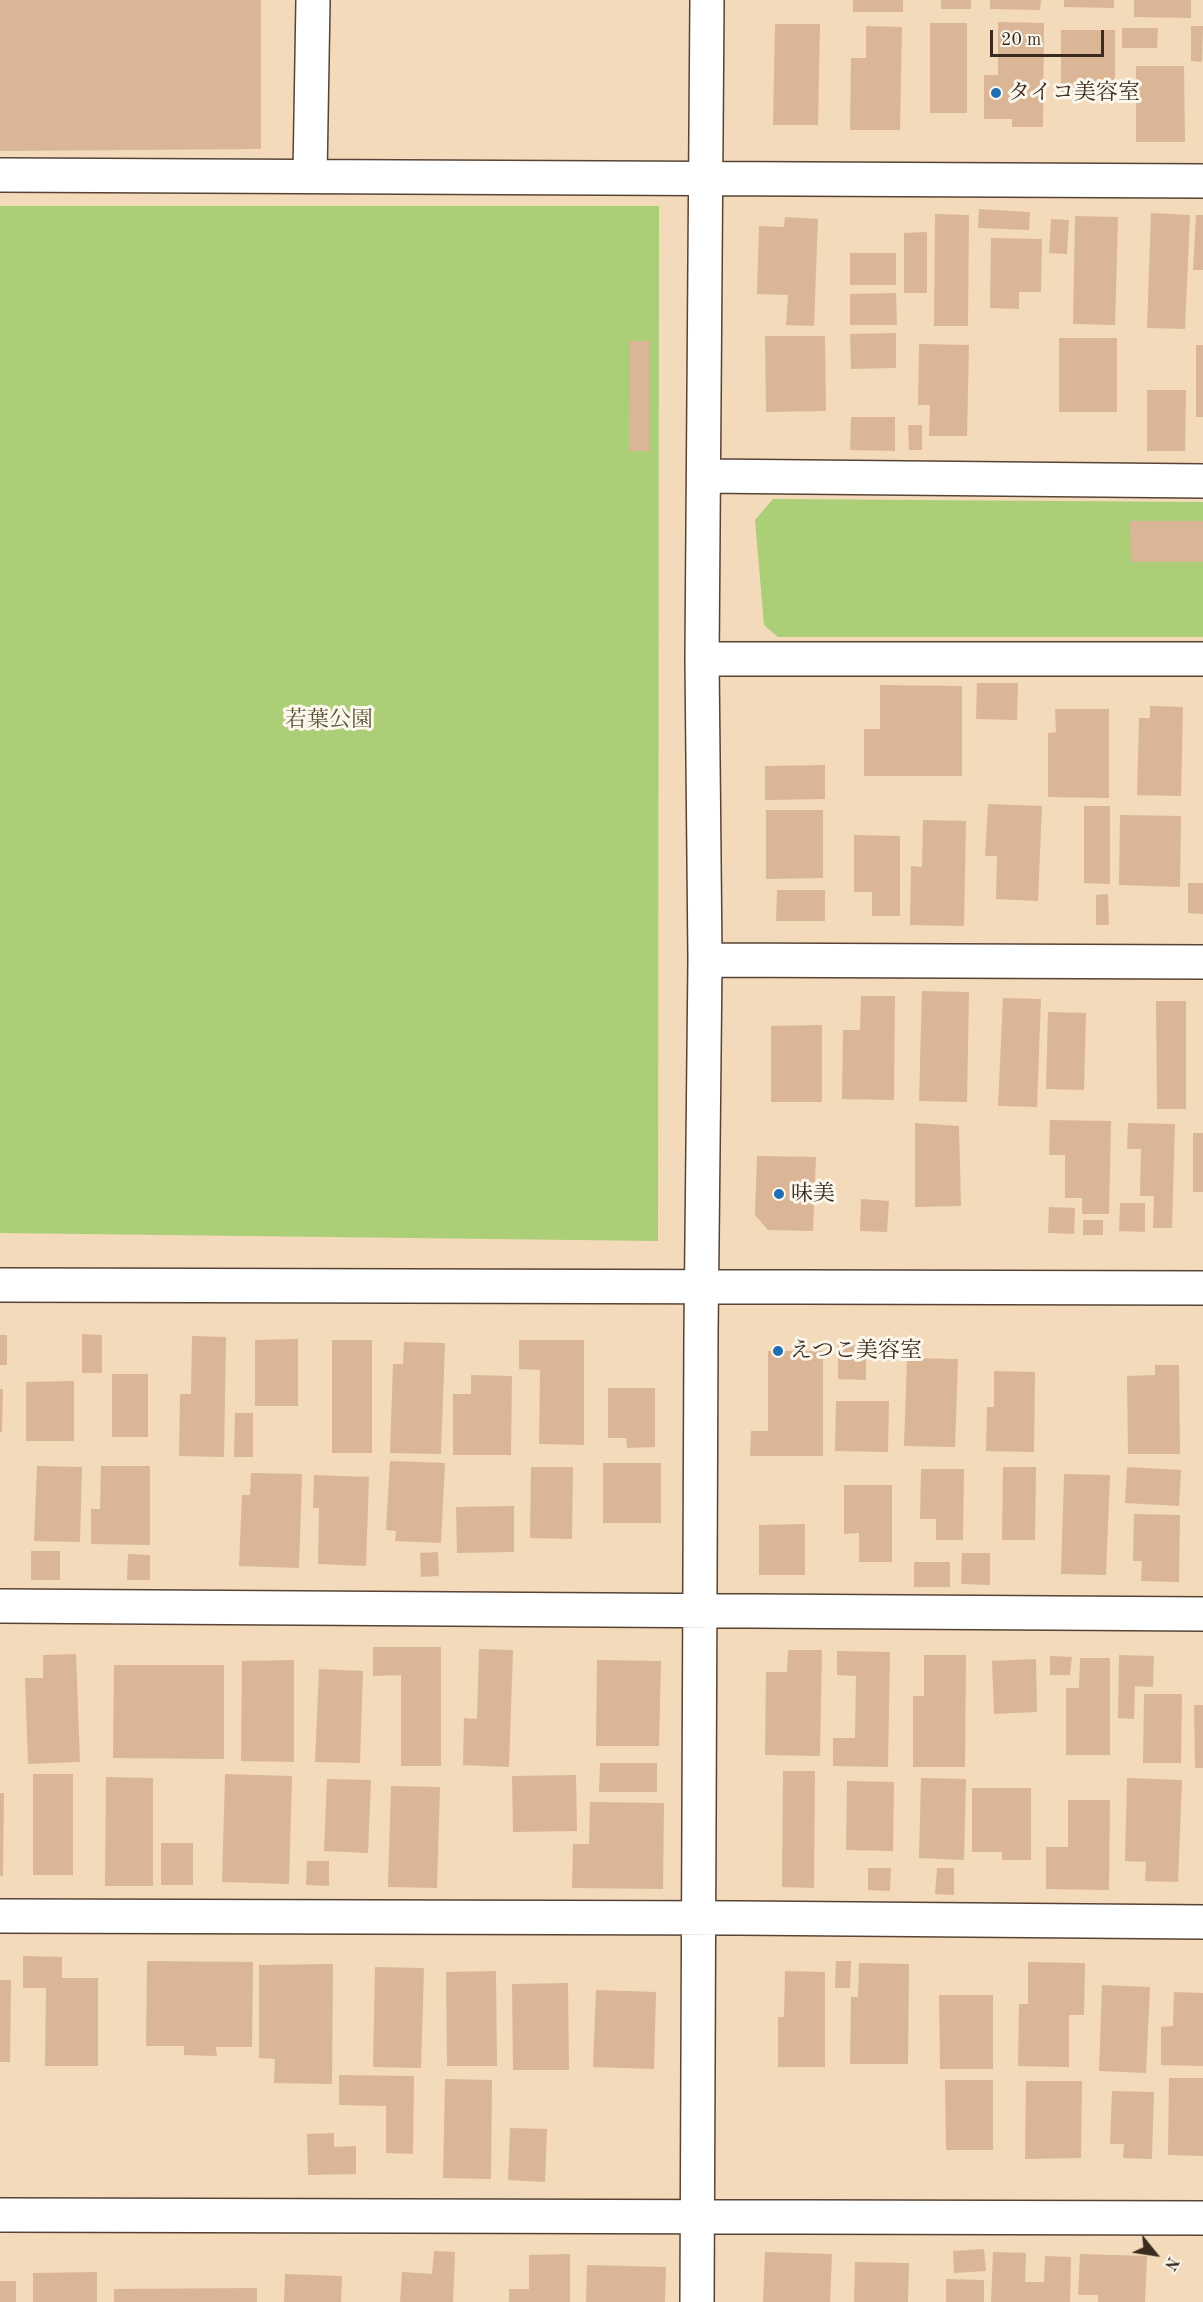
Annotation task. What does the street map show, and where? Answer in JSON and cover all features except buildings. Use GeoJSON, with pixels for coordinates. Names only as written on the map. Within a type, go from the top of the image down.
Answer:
{"type":"FeatureCollection","features":[{"type":"Feature","properties":{"kind":"street"},"geometry":{"type":"LineString","coordinates":[[310,176],[313,0]]}},
{"type":"Feature","properties":{"kind":"street"},"geometry":{"type":"LineString","coordinates":[[697,2302],[705,960],[702,658],[707,0]]}},
{"type":"Feature","properties":{"kind":"street"},"geometry":{"type":"LineString","coordinates":[[0,174],[1203,181]]}},
{"type":"Feature","properties":{"kind":"street"},"geometry":{"type":"LineString","coordinates":[[705,476],[1203,481]]}},
{"type":"Feature","properties":{"kind":"street"},"geometry":{"type":"LineString","coordinates":[[702,658],[1203,659]]}},
{"type":"Feature","properties":{"kind":"street"},"geometry":{"type":"LineString","coordinates":[[705,960],[1203,962]]}},
{"type":"Feature","properties":{"kind":"street"},"geometry":{"type":"LineString","coordinates":[[0,1285],[1203,1288]]}},
{"type":"Feature","properties":{"kind":"street"},"geometry":{"type":"LineString","coordinates":[[0,1606],[1203,1614]]}},
{"type":"Feature","properties":{"kind":"street"},"geometry":{"type":"LineString","coordinates":[[0,1916],[1203,1922]]}},
{"type":"Feature","properties":{"kind":"street"},"geometry":{"type":"LineString","coordinates":[[0,2215],[1203,2218]]}},
{"type":"Feature","properties":{"kind":"green space","name":"若葉公園"},"geometry":{"type":"Polygon","coordinates":[[[0,206],[659,206],[658,1241],[0,1233],[0,206]]]}},
{"type":"Feature","properties":{"kind":"green space"},"geometry":{"type":"Polygon","coordinates":[[[773,499],[1203,502],[1203,637],[778,637],[764,625],[755,520],[773,499]]]}},
{"type":"Feature","properties":{"kind":"place","name":"タイコ美容室"},"geometry":{"type":"Point","coordinates":[996,93]}},
{"type":"Feature","properties":{"kind":"place","name":"味美"},"geometry":{"type":"Point","coordinates":[779,1194]}},
{"type":"Feature","properties":{"kind":"place","name":"えつこ美容室"},"geometry":{"type":"Point","coordinates":[778,1351]}}]}
